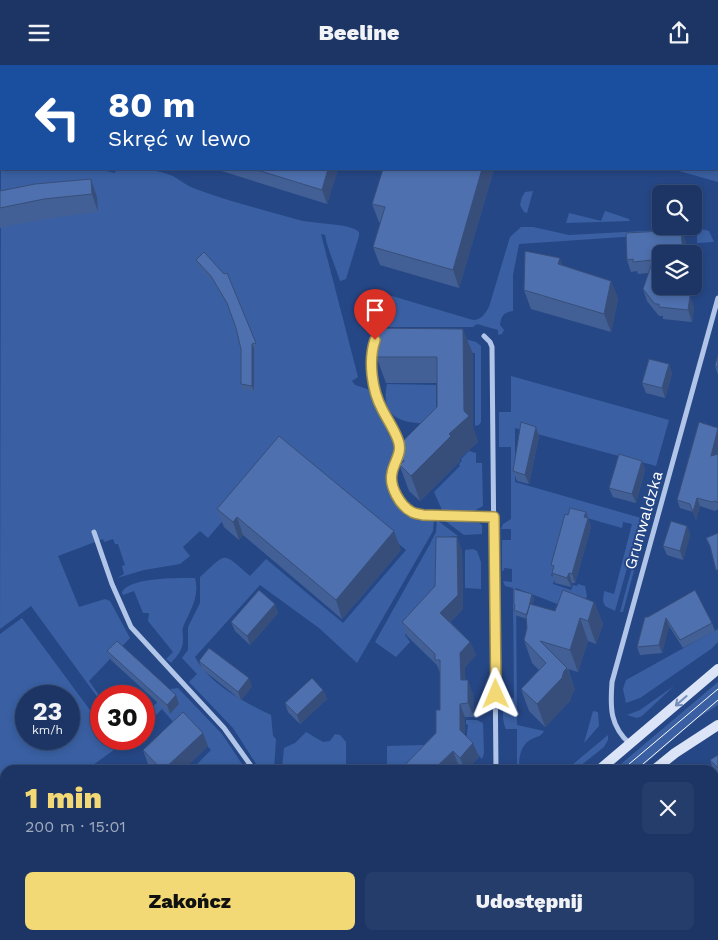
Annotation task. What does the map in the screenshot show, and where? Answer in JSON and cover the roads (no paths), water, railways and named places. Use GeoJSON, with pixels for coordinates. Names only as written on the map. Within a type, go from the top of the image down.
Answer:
{"type":"FeatureCollection","features":[{"type":"Feature","properties":{"kind":"main road"},"geometry":{"type":"LineString","coordinates":[[605,765],[718,669]]}},
{"type":"Feature","properties":{"kind":"main road"},"geometry":{"type":"LineString","coordinates":[[660,765],[718,725]]}},
{"type":"Feature","properties":{"kind":"street","name":"Grunwaldzka"},"geometry":{"type":"LineString","coordinates":[[631,745],[617,730],[613,722],[610,698],[612,682],[718,298]]}},
{"type":"Feature","properties":{"kind":"street"},"geometry":{"type":"LineString","coordinates":[[484,336],[492,347],[496,765]]}},
{"type":"Feature","properties":{"kind":"street"},"geometry":{"type":"LineString","coordinates":[[94,532],[112,584],[131,627],[224,727],[251,765]]}},
{"type":"Feature","properties":{"kind":"lane"},"geometry":{"type":"LineString","coordinates":[[375,340],[372,353],[374,389],[400,446],[398,459],[392,473],[392,482],[399,500],[413,513],[423,515],[494,517]]}},
{"type":"Feature","properties":{"kind":"tram line"},"geometry":{"type":"LineString","coordinates":[[628,765],[718,689]]}},
{"type":"Feature","properties":{"kind":"tram line"},"geometry":{"type":"LineString","coordinates":[[642,765],[718,700]]}}]}
